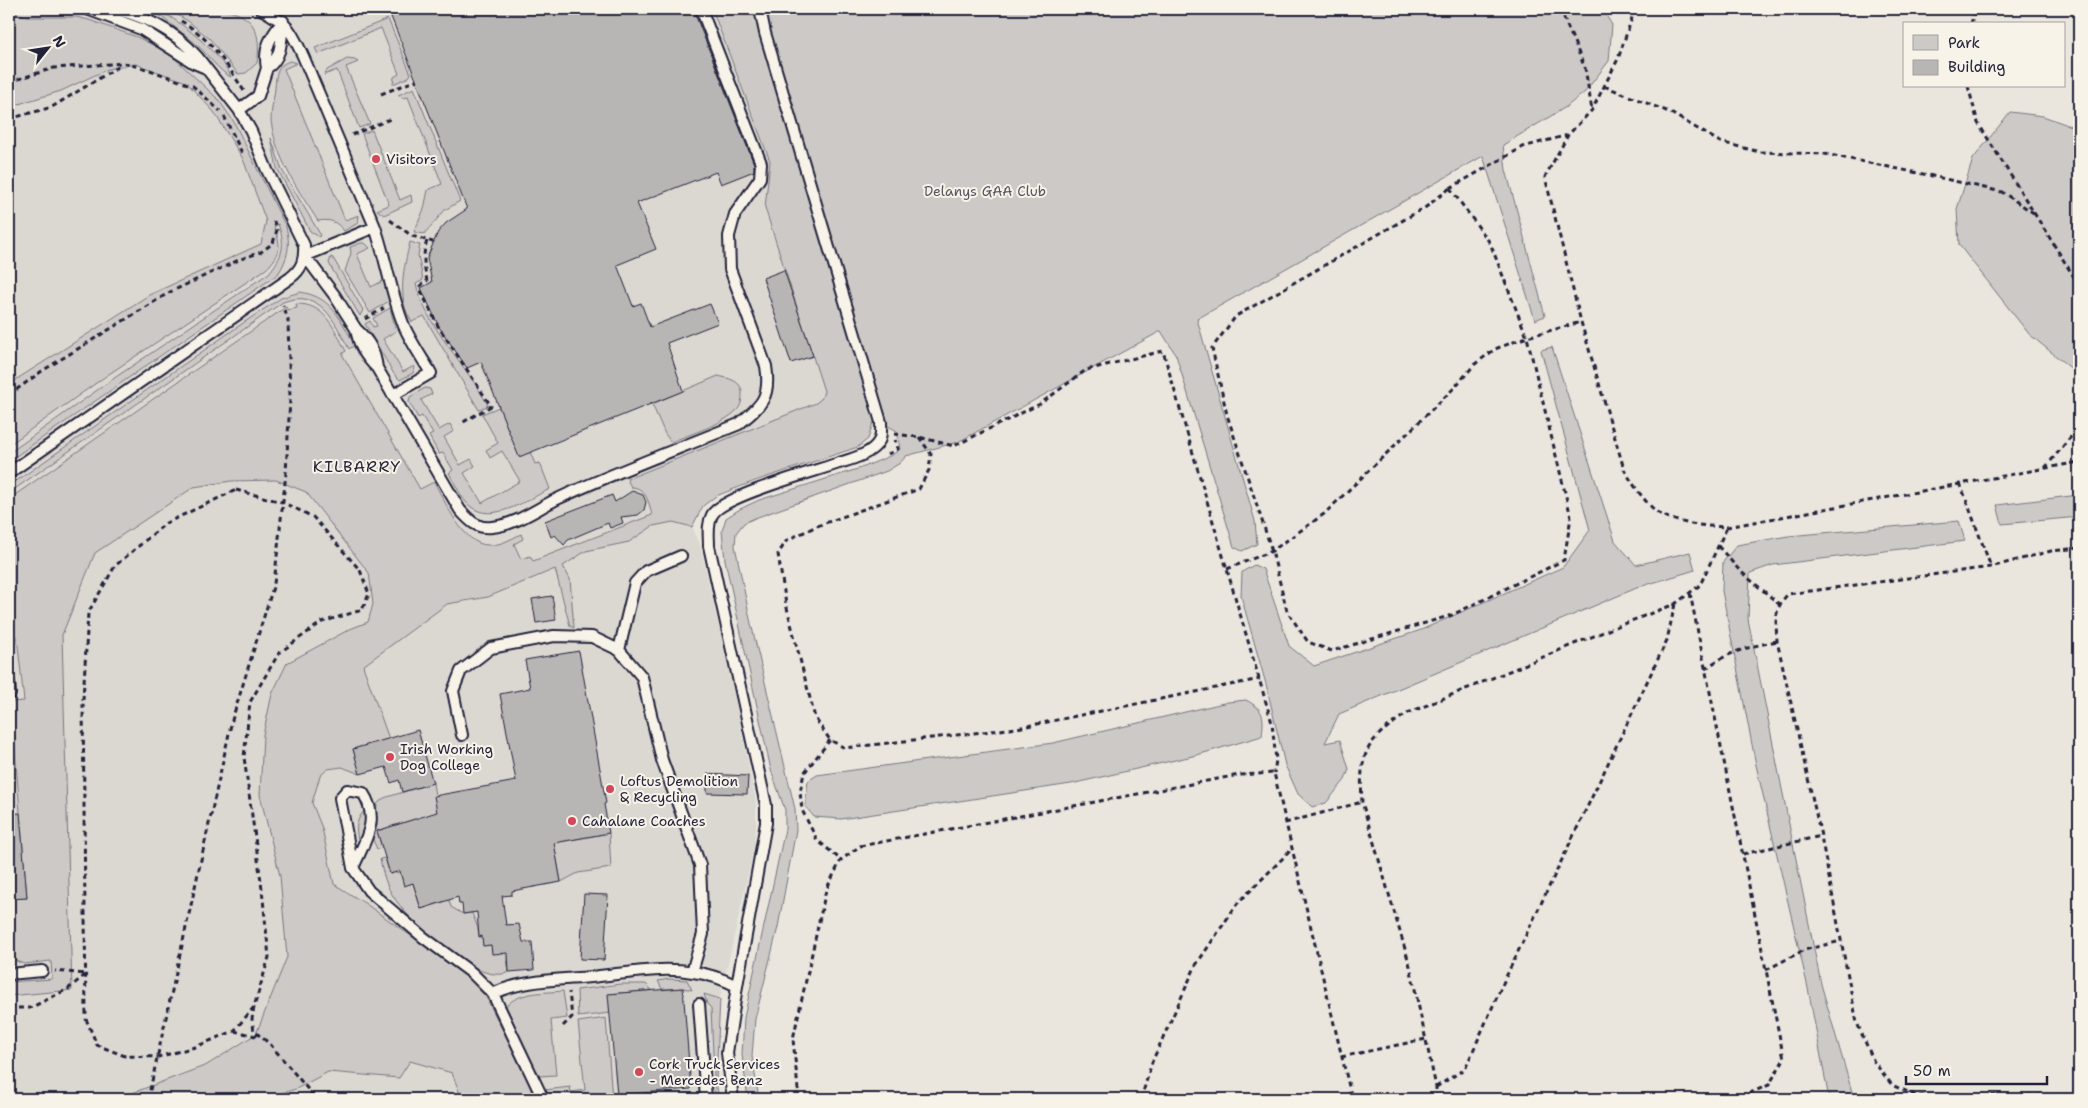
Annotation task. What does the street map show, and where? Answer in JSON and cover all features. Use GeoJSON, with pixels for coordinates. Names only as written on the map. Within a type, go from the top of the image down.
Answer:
{"type":"FeatureCollection","features":[{"type":"Feature","properties":{"kind":"lane"},"geometry":{"type":"LineString","coordinates":[[88,9],[141,30],[206,68]]}},
{"type":"Feature","properties":{"kind":"lane"},"geometry":{"type":"LineString","coordinates":[[9,474],[290,278],[298,272],[305,256],[300,233],[267,170],[251,132],[239,110],[189,47],[168,31],[146,19],[120,9]]}},
{"type":"Feature","properties":{"kind":"lane"},"geometry":{"type":"LineString","coordinates":[[261,9],[283,21],[294,35],[304,56],[375,227],[385,255],[396,301],[405,327],[431,373],[393,395]]}},
{"type":"Feature","properties":{"kind":"lane"},"geometry":{"type":"LineString","coordinates":[[305,256],[355,327],[362,351],[377,368],[460,510],[471,522],[481,527],[493,527],[516,521],[555,500],[739,424],[757,410],[765,398],[769,382],[766,366],[730,269],[729,236],[735,214],[760,178],[761,163],[700,9]]}},
{"type":"Feature","properties":{"kind":"lane"},"geometry":{"type":"LineString","coordinates":[[733,1099],[727,1053],[766,823],[766,805],[709,546],[708,528],[713,514],[722,505],[751,492],[855,458],[872,450],[880,441],[881,431],[878,413],[765,33],[760,9]]}},
{"type":"Feature","properties":{"kind":"lane"},"geometry":{"type":"LineString","coordinates":[[239,110],[258,96],[267,68],[265,59],[270,36],[283,21]]}},
{"type":"Feature","properties":{"kind":"lane"},"geometry":{"type":"LineString","coordinates":[[305,256],[375,227]]}},
{"type":"Feature","properties":{"kind":"lane"},"geometry":{"type":"LineString","coordinates":[[619,650],[635,583],[646,571],[680,556]]}},
{"type":"Feature","properties":{"kind":"lane"},"geometry":{"type":"LineString","coordinates":[[462,735],[453,691],[461,671],[491,648],[554,636],[592,637],[619,650],[642,677],[662,760],[700,865],[703,934],[692,972]]}},
{"type":"Feature","properties":{"kind":"lane"},"geometry":{"type":"LineString","coordinates":[[9,682],[10,694]]}},
{"type":"Feature","properties":{"kind":"lane"},"geometry":{"type":"LineString","coordinates":[[353,868],[372,822],[370,803],[363,793],[347,790],[340,798],[353,868],[369,891],[423,937],[472,973],[493,994],[543,1099]]}},
{"type":"Feature","properties":{"kind":"lane"},"geometry":{"type":"LineString","coordinates":[[493,994],[512,987],[656,970],[692,972],[724,979],[737,986]]}},
{"type":"Feature","properties":{"kind":"lane"},"geometry":{"type":"LineString","coordinates":[[9,974],[42,971]]}},
{"type":"Feature","properties":{"kind":"lane"},"geometry":{"type":"LineString","coordinates":[[699,1004],[706,1099]]}},
{"type":"Feature","properties":{"kind":"path"},"geometry":{"type":"LineString","coordinates":[[1560,9],[1585,68],[1592,110]]}},
{"type":"Feature","properties":{"kind":"path"},"geometry":{"type":"LineString","coordinates":[[1635,9],[1618,59],[1592,110],[1568,135],[1544,177],[1581,322],[1624,469],[1635,490],[1662,516],[1700,526],[1726,526],[2079,462]]}},
{"type":"Feature","properties":{"kind":"path"},"geometry":{"type":"LineString","coordinates":[[1972,22],[1975,9]]}},
{"type":"Feature","properties":{"kind":"path"},"geometry":{"type":"LineString","coordinates":[[9,82],[54,68],[124,64],[150,70],[193,86],[222,114],[243,154]]}},
{"type":"Feature","properties":{"kind":"path"},"geometry":{"type":"LineString","coordinates":[[9,118],[52,108],[124,64]]}},
{"type":"Feature","properties":{"kind":"path"},"geometry":{"type":"LineString","coordinates":[[381,94],[417,80]]}},
{"type":"Feature","properties":{"kind":"path"},"geometry":{"type":"LineString","coordinates":[[1604,86],[1669,112],[1720,142],[1760,152],[1825,154],[1928,175],[2002,192],[2035,214]]}},
{"type":"Feature","properties":{"kind":"path"},"geometry":{"type":"LineString","coordinates":[[1969,88],[1978,123],[2079,285]]}},
{"type":"Feature","properties":{"kind":"path"},"geometry":{"type":"LineString","coordinates":[[338,140],[390,119]]}},
{"type":"Feature","properties":{"kind":"path"},"geometry":{"type":"LineString","coordinates":[[1450,188],[1490,243],[1527,337],[1571,517],[1564,560],[1452,615],[1332,652],[1308,642],[1287,611],[1272,551],[1227,415],[1212,348],[1236,316],[1426,207],[1450,188],[1523,147],[1568,135]]}},
{"type":"Feature","properties":{"kind":"path"},"geometry":{"type":"LineString","coordinates":[[9,395],[42,371],[170,292],[241,259],[261,252],[273,242],[277,230],[271,214]]}},
{"type":"Feature","properties":{"kind":"path"},"geometry":{"type":"LineString","coordinates":[[390,220],[412,236],[433,242]]}},
{"type":"Feature","properties":{"kind":"path"},"geometry":{"type":"LineString","coordinates":[[427,241],[423,262],[427,281],[420,286],[420,289],[438,326],[491,406],[460,424]]}},
{"type":"Feature","properties":{"kind":"path"},"geometry":{"type":"LineString","coordinates":[[355,327],[396,301]]}},
{"type":"Feature","properties":{"kind":"path"},"geometry":{"type":"LineString","coordinates":[[148,1099],[232,720],[274,584],[286,473],[290,399],[288,320],[283,305]]}},
{"type":"Feature","properties":{"kind":"path"},"geometry":{"type":"LineString","coordinates":[[1227,569],[1272,551],[1324,514],[1454,389],[1475,364],[1495,349],[1527,337],[1581,322]]}},
{"type":"Feature","properties":{"kind":"path"},"geometry":{"type":"LineString","coordinates":[[908,436],[954,446],[1040,404],[1086,370],[1164,351],[1272,723],[1276,760],[1274,773],[1352,1099]]}},
{"type":"Feature","properties":{"kind":"path"},"geometry":{"type":"LineString","coordinates":[[2045,468],[2079,427]]}},
{"type":"Feature","properties":{"kind":"path"},"geometry":{"type":"LineString","coordinates":[[884,456],[898,449],[894,434]]}},
{"type":"Feature","properties":{"kind":"path"},"geometry":{"type":"LineString","coordinates":[[919,437],[931,454],[929,470],[919,489],[817,526],[787,540],[778,554],[786,604],[815,718],[830,740],[845,748],[1017,728],[1260,679]]}},
{"type":"Feature","properties":{"kind":"path"},"geometry":{"type":"LineString","coordinates":[[1960,483],[1991,567]]}},
{"type":"Feature","properties":{"kind":"path"},"geometry":{"type":"LineString","coordinates":[[254,1007],[234,1031],[195,1047],[158,1057],[126,1056],[97,1045],[86,1019],[83,700],[88,613],[115,566],[166,523],[236,490],[282,502],[314,517],[360,570],[370,594],[362,610],[322,622],[279,653],[250,702],[244,758],[262,889],[269,957],[254,1007],[252,1019],[254,1031],[264,1039],[316,1099]]}},
{"type":"Feature","properties":{"kind":"path"},"geometry":{"type":"LineString","coordinates":[[1436,1099],[1436,1087],[1410,966],[1362,802],[1361,778],[1367,748],[1384,729],[1408,713],[1674,604],[1700,585],[1726,526]]}},
{"type":"Feature","properties":{"kind":"path"},"geometry":{"type":"LineString","coordinates":[[1718,546],[1740,571],[1778,604]]}},
{"type":"Feature","properties":{"kind":"path"},"geometry":{"type":"LineString","coordinates":[[2079,548],[2051,551],[1991,567],[1788,594],[1778,604],[1775,618],[1777,641],[1821,836],[1857,1023],[1874,1062],[1892,1085],[1917,1096],[2079,1094]]}},
{"type":"Feature","properties":{"kind":"path"},"geometry":{"type":"LineString","coordinates":[[1690,593],[1784,1059],[1769,1085],[1736,1099]]}},
{"type":"Feature","properties":{"kind":"path"},"geometry":{"type":"LineString","coordinates":[[1436,1087],[1465,1069],[1504,981],[1667,640],[1674,604]]}},
{"type":"Feature","properties":{"kind":"path"},"geometry":{"type":"LineString","coordinates":[[1705,669],[1721,657],[1743,648],[1777,641]]}},
{"type":"Feature","properties":{"kind":"path"},"geometry":{"type":"LineString","coordinates":[[830,740],[804,773],[800,792],[802,810],[817,840],[841,860]]}},
{"type":"Feature","properties":{"kind":"path"},"geometry":{"type":"LineString","coordinates":[[799,1099],[793,1039],[826,890],[841,860],[860,846],[1239,775],[1274,773]]}},
{"type":"Feature","properties":{"kind":"path"},"geometry":{"type":"LineString","coordinates":[[1285,824],[1362,802]]}},
{"type":"Feature","properties":{"kind":"path"},"geometry":{"type":"LineString","coordinates":[[1743,854],[1821,836]]}},
{"type":"Feature","properties":{"kind":"path"},"geometry":{"type":"LineString","coordinates":[[1141,1099],[1152,1062],[1196,965],[1237,904],[1291,850]]}},
{"type":"Feature","properties":{"kind":"path"},"geometry":{"type":"LineString","coordinates":[[1766,970],[1804,950],[1841,941]]}},
{"type":"Feature","properties":{"kind":"path"},"geometry":{"type":"LineString","coordinates":[[42,971],[86,974]]}},
{"type":"Feature","properties":{"kind":"path"},"geometry":{"type":"LineString","coordinates":[[9,1008],[30,1008],[68,989],[86,974]]}},
{"type":"Feature","properties":{"kind":"path"},"geometry":{"type":"LineString","coordinates":[[564,1026],[572,1017],[568,979]]}},
{"type":"Feature","properties":{"kind":"path"},"geometry":{"type":"LineString","coordinates":[[234,1031],[264,1039]]}},
{"type":"Feature","properties":{"kind":"path"},"geometry":{"type":"LineString","coordinates":[[1341,1057],[1426,1039]]}},
{"type":"Feature","properties":{"kind":"shaded area"},"geometry":{"type":"Polygon","coordinates":[[[9,9],[748,9],[861,411],[682,504],[700,544],[734,693],[756,802],[753,854],[718,1007],[716,1081],[719,1099],[9,1099],[9,9]]]}},
{"type":"Feature","properties":{"kind":"green space"},"geometry":{"type":"Polygon","coordinates":[[[153,9],[173,19],[197,37],[219,58],[231,77],[222,71],[192,41],[153,9]]]}},
{"type":"Feature","properties":{"kind":"green space"},"geometry":{"type":"Polygon","coordinates":[[[167,9],[219,9],[234,12],[246,18],[254,28],[258,43],[257,63],[246,73],[238,74],[210,39],[188,21],[167,9]]]}},
{"type":"Feature","properties":{"kind":"green space","name":"Delanys GAA Club"},"geometry":{"type":"Polygon","coordinates":[[[712,9],[1602,9],[1612,25],[1609,61],[1585,92],[1566,107],[1503,145],[1506,170],[1545,316],[1535,320],[1483,156],[1197,319],[1255,521],[1257,544],[1242,551],[1234,547],[1176,355],[1161,331],[958,442],[906,456],[900,463],[887,471],[755,518],[744,523],[736,533],[735,546],[750,619],[795,809],[796,830],[778,927],[755,1019],[752,1056],[759,1099],[748,1099],[742,1055],[744,1018],[785,829],[785,810],[771,770],[725,560],[722,531],[726,518],[759,500],[864,467],[892,455],[900,449],[897,431],[881,422],[873,423],[868,439],[858,447],[716,496],[703,506],[692,527],[673,522],[653,526],[629,542],[586,551],[563,566],[570,579],[574,628],[570,626],[555,569],[488,597],[447,604],[363,666],[389,739],[353,749],[360,774],[342,767],[328,769],[320,776],[312,803],[322,828],[334,884],[366,904],[466,975],[486,997],[529,1083],[534,1099],[462,1099],[452,1073],[410,1061],[399,1078],[328,1072],[296,1089],[260,1099],[116,1099],[207,1065],[256,1034],[287,957],[280,876],[260,795],[263,735],[272,694],[287,663],[350,629],[368,622],[373,604],[369,573],[306,492],[276,480],[231,481],[194,487],[95,553],[62,635],[72,990],[9,996],[9,982],[52,979],[51,961],[24,964],[16,961],[12,953],[9,899],[27,898],[11,702],[24,701],[17,637],[9,636],[9,499],[286,307],[288,310],[297,308],[296,304],[314,308],[333,326],[346,351],[342,354],[420,489],[434,482],[456,521],[471,538],[479,543],[496,544],[521,534],[523,539],[514,544],[521,559],[530,556],[533,561],[652,515],[646,496],[640,490],[631,487],[627,479],[816,403],[822,398],[824,391],[765,208],[770,161],[712,9]]]}},
{"type":"Feature","properties":{"kind":"green space"},"geometry":{"type":"Polygon","coordinates":[[[9,12],[31,17],[76,17],[89,20],[137,37],[169,53],[218,99],[234,122],[286,227],[288,245],[284,263],[278,274],[9,461],[9,453],[110,381],[269,273],[280,256],[282,238],[278,224],[274,227],[279,250],[275,259],[266,269],[106,376],[9,445],[9,384],[149,295],[261,244],[266,221],[243,159],[214,112],[186,82],[136,64],[108,69],[61,91],[9,107],[9,12]]]}},
{"type":"Feature","properties":{"kind":"green space"},"geometry":{"type":"Polygon","coordinates":[[[388,19],[411,74],[409,77],[393,84],[394,77],[399,74],[381,28],[318,54],[315,48],[388,19]]]}},
{"type":"Feature","properties":{"kind":"green space"},"geometry":{"type":"Polygon","coordinates":[[[347,59],[358,62],[346,67],[370,124],[359,128],[337,70],[324,75],[327,70],[347,59]]]}},
{"type":"Feature","properties":{"kind":"green space"},"geometry":{"type":"Polygon","coordinates":[[[290,61],[297,63],[284,69],[345,220],[359,215],[358,223],[344,231],[332,222],[326,220],[318,221],[290,176],[275,140],[271,118],[276,75],[282,65],[290,61]]]}},
{"type":"Feature","properties":{"kind":"green space"},"geometry":{"type":"Polygon","coordinates":[[[414,88],[460,201],[445,210],[424,234],[414,232],[424,209],[428,190],[442,184],[408,97],[403,98],[398,95],[414,88]]]}},
{"type":"Feature","properties":{"kind":"green space"},"geometry":{"type":"Polygon","coordinates":[[[2010,112],[2043,116],[2079,129],[2079,375],[2029,334],[1959,245],[1957,209],[1973,159],[2010,112]]]}},
{"type":"Feature","properties":{"kind":"green space"},"geometry":{"type":"Polygon","coordinates":[[[372,130],[400,200],[411,195],[412,202],[384,215],[377,210],[389,205],[362,134],[372,130]]]}},
{"type":"Feature","properties":{"kind":"green space"},"geometry":{"type":"Polygon","coordinates":[[[271,138],[282,170],[320,234],[319,237],[310,231],[277,168],[271,138]]]}},
{"type":"Feature","properties":{"kind":"green space"},"geometry":{"type":"Polygon","coordinates":[[[410,242],[420,245],[418,255],[423,280],[416,284],[420,297],[431,321],[488,405],[479,410],[424,316],[412,322],[407,313],[404,303],[403,282],[410,242]]]}},
{"type":"Feature","properties":{"kind":"green space"},"geometry":{"type":"Polygon","coordinates":[[[365,243],[370,248],[357,254],[371,287],[385,280],[389,301],[370,313],[345,271],[351,253],[350,247],[365,243]]]}},
{"type":"Feature","properties":{"kind":"green space"},"geometry":{"type":"Polygon","coordinates":[[[331,257],[363,310],[360,316],[329,263],[331,257]]]}},
{"type":"Feature","properties":{"kind":"green space"},"geometry":{"type":"Polygon","coordinates":[[[300,292],[311,295],[328,304],[340,319],[355,345],[349,349],[332,318],[317,303],[296,299],[283,302],[9,493],[9,486],[246,321],[281,298],[300,292]]]}},
{"type":"Feature","properties":{"kind":"green space"},"geometry":{"type":"Polygon","coordinates":[[[390,308],[396,331],[383,339],[403,372],[414,366],[415,368],[413,373],[400,380],[394,374],[365,324],[370,321],[373,327],[377,326],[373,318],[390,308]]]}},
{"type":"Feature","properties":{"kind":"green space"},"geometry":{"type":"Polygon","coordinates":[[[1552,347],[1615,541],[1636,565],[1690,552],[1695,570],[1639,587],[1339,714],[1325,743],[1340,740],[1349,769],[1345,780],[1326,803],[1312,807],[1298,794],[1285,765],[1266,684],[1241,596],[1242,572],[1254,565],[1263,569],[1289,646],[1314,666],[1421,630],[1563,567],[1590,530],[1541,350],[1552,347]]]}},
{"type":"Feature","properties":{"kind":"green space"},"geometry":{"type":"Polygon","coordinates":[[[718,376],[733,380],[741,388],[742,394],[739,408],[724,420],[671,442],[665,434],[652,404],[718,376]]]}},
{"type":"Feature","properties":{"kind":"green space"},"geometry":{"type":"Polygon","coordinates":[[[425,388],[430,389],[432,394],[421,400],[439,430],[450,424],[454,431],[444,437],[460,465],[471,459],[475,466],[464,473],[482,503],[520,481],[502,451],[490,458],[486,450],[498,443],[482,414],[499,407],[519,456],[530,452],[535,464],[540,463],[550,489],[521,504],[499,512],[479,511],[470,506],[461,495],[449,473],[453,470],[443,453],[439,454],[429,436],[433,434],[422,416],[418,418],[409,402],[410,397],[425,388]]]}},
{"type":"Feature","properties":{"kind":"green space"},"geometry":{"type":"Polygon","coordinates":[[[2079,495],[2079,517],[2002,524],[1997,505],[2079,495]]]}},
{"type":"Feature","properties":{"kind":"green space"},"geometry":{"type":"Polygon","coordinates":[[[1959,521],[1965,541],[1773,565],[1750,573],[1748,619],[1821,984],[1854,1099],[1829,1099],[1808,988],[1756,765],[1722,591],[1723,562],[1737,545],[1788,536],[1959,521]]]}},
{"type":"Feature","properties":{"kind":"green space"},"geometry":{"type":"Polygon","coordinates":[[[1246,700],[1257,707],[1262,715],[1262,736],[1197,755],[1071,784],[841,819],[814,817],[805,806],[808,781],[817,775],[1053,743],[1228,702],[1246,700]]]}},
{"type":"Feature","properties":{"kind":"green space"},"geometry":{"type":"Polygon","coordinates":[[[433,783],[441,834],[439,866],[451,907],[463,914],[472,913],[479,936],[482,936],[483,945],[491,945],[506,953],[509,972],[496,974],[480,970],[447,950],[430,937],[404,910],[387,885],[380,859],[385,858],[390,874],[400,871],[404,885],[413,883],[421,909],[444,902],[415,819],[377,831],[382,848],[377,849],[373,840],[377,804],[384,798],[433,783]]]}},
{"type":"Feature","properties":{"kind":"green space"},"geometry":{"type":"Polygon","coordinates":[[[366,809],[369,821],[358,840],[357,823],[366,809]]]}},
{"type":"Feature","properties":{"kind":"green space"},"geometry":{"type":"Polygon","coordinates":[[[609,833],[611,868],[578,873],[561,882],[554,843],[609,833]]]}},
{"type":"Feature","properties":{"kind":"green space"},"geometry":{"type":"Polygon","coordinates":[[[669,979],[687,980],[692,990],[683,988],[662,989],[658,981],[669,979]]]}},
{"type":"Feature","properties":{"kind":"green space"},"geometry":{"type":"Polygon","coordinates":[[[620,984],[646,984],[652,990],[609,994],[610,1013],[578,1017],[577,990],[620,984]]]}},
{"type":"Feature","properties":{"kind":"green space"},"geometry":{"type":"Polygon","coordinates":[[[563,991],[567,1018],[551,1020],[556,1075],[539,1076],[506,1006],[525,995],[563,991]]]}},
{"type":"Feature","properties":{"kind":"green space"},"geometry":{"type":"Polygon","coordinates":[[[704,994],[720,999],[716,1081],[719,1099],[715,1099],[711,1008],[707,1004],[704,994]]]}},
{"type":"Feature","properties":{"kind":"green space"},"geometry":{"type":"Polygon","coordinates":[[[606,1018],[612,1099],[549,1099],[545,1090],[570,1087],[571,1092],[585,1090],[578,1022],[606,1018]]]}},
{"type":"Feature","properties":{"kind":"building"},"geometry":{"type":"Polygon","coordinates":[[[388,9],[693,9],[754,164],[754,171],[721,184],[716,172],[637,203],[656,249],[617,265],[633,306],[641,303],[650,327],[710,304],[718,323],[667,343],[683,391],[519,457],[481,362],[467,368],[439,327],[421,288],[432,282],[427,258],[438,232],[446,223],[467,209],[388,9]]]}},
{"type":"Feature","properties":{"kind":"building"},"geometry":{"type":"Polygon","coordinates":[[[784,270],[813,356],[791,363],[763,278],[784,270]]]}},
{"type":"Feature","properties":{"kind":"building"},"geometry":{"type":"Polygon","coordinates":[[[632,491],[643,495],[646,502],[644,510],[638,515],[621,517],[623,523],[610,528],[608,523],[568,540],[564,545],[555,535],[551,537],[545,521],[612,495],[615,502],[632,491]]]}},
{"type":"Feature","properties":{"kind":"building"},"geometry":{"type":"Polygon","coordinates":[[[552,596],[556,620],[536,623],[532,599],[552,596]]]}},
{"type":"Feature","properties":{"kind":"building"},"geometry":{"type":"Polygon","coordinates":[[[579,651],[606,803],[604,804],[609,833],[554,843],[561,882],[512,891],[512,895],[502,896],[506,925],[519,924],[523,942],[532,942],[534,970],[509,972],[508,953],[492,954],[491,945],[483,946],[482,936],[479,937],[477,912],[463,914],[462,904],[459,904],[458,897],[421,909],[413,883],[404,886],[400,871],[390,874],[377,831],[437,812],[434,796],[516,781],[500,694],[530,688],[525,660],[579,651]]]}},
{"type":"Feature","properties":{"kind":"building","name":"Irish Working Dog College"},"geometry":{"type":"Polygon","coordinates":[[[418,730],[433,783],[402,792],[399,780],[391,783],[386,767],[360,774],[353,749],[418,730]]]}},
{"type":"Feature","properties":{"kind":"building"},"geometry":{"type":"Polygon","coordinates":[[[707,774],[748,776],[747,794],[707,793],[707,774]]]}},
{"type":"Feature","properties":{"kind":"building"},"geometry":{"type":"Polygon","coordinates":[[[20,813],[27,898],[9,899],[9,814],[20,813]]]}},
{"type":"Feature","properties":{"kind":"building"},"geometry":{"type":"Polygon","coordinates":[[[584,894],[608,895],[604,960],[580,959],[584,894]]]}},
{"type":"Feature","properties":{"kind":"building"},"geometry":{"type":"Polygon","coordinates":[[[683,988],[691,1089],[617,1095],[608,994],[683,988]]]}},
{"type":"Feature","properties":{"kind":"place","name":"Visitors"},"geometry":{"type":"Point","coordinates":[376,159]}},
{"type":"Feature","properties":{"kind":"place","name":"Irish Working Dog College"},"geometry":{"type":"Point","coordinates":[390,757]}},
{"type":"Feature","properties":{"kind":"place","name":"Loftus Demolition & Recycling"},"geometry":{"type":"Point","coordinates":[610,789]}},
{"type":"Feature","properties":{"kind":"place","name":"Cahalane Coaches"},"geometry":{"type":"Point","coordinates":[572,821]}},
{"type":"Feature","properties":{"kind":"place","name":"Cork Truck Services - Mercedes Benz"},"geometry":{"type":"Point","coordinates":[639,1072]}},
{"type":"Feature","properties":{"kind":"district","name":"KILBARRY"},"geometry":{"type":"Point","coordinates":[357,466]}}]}
